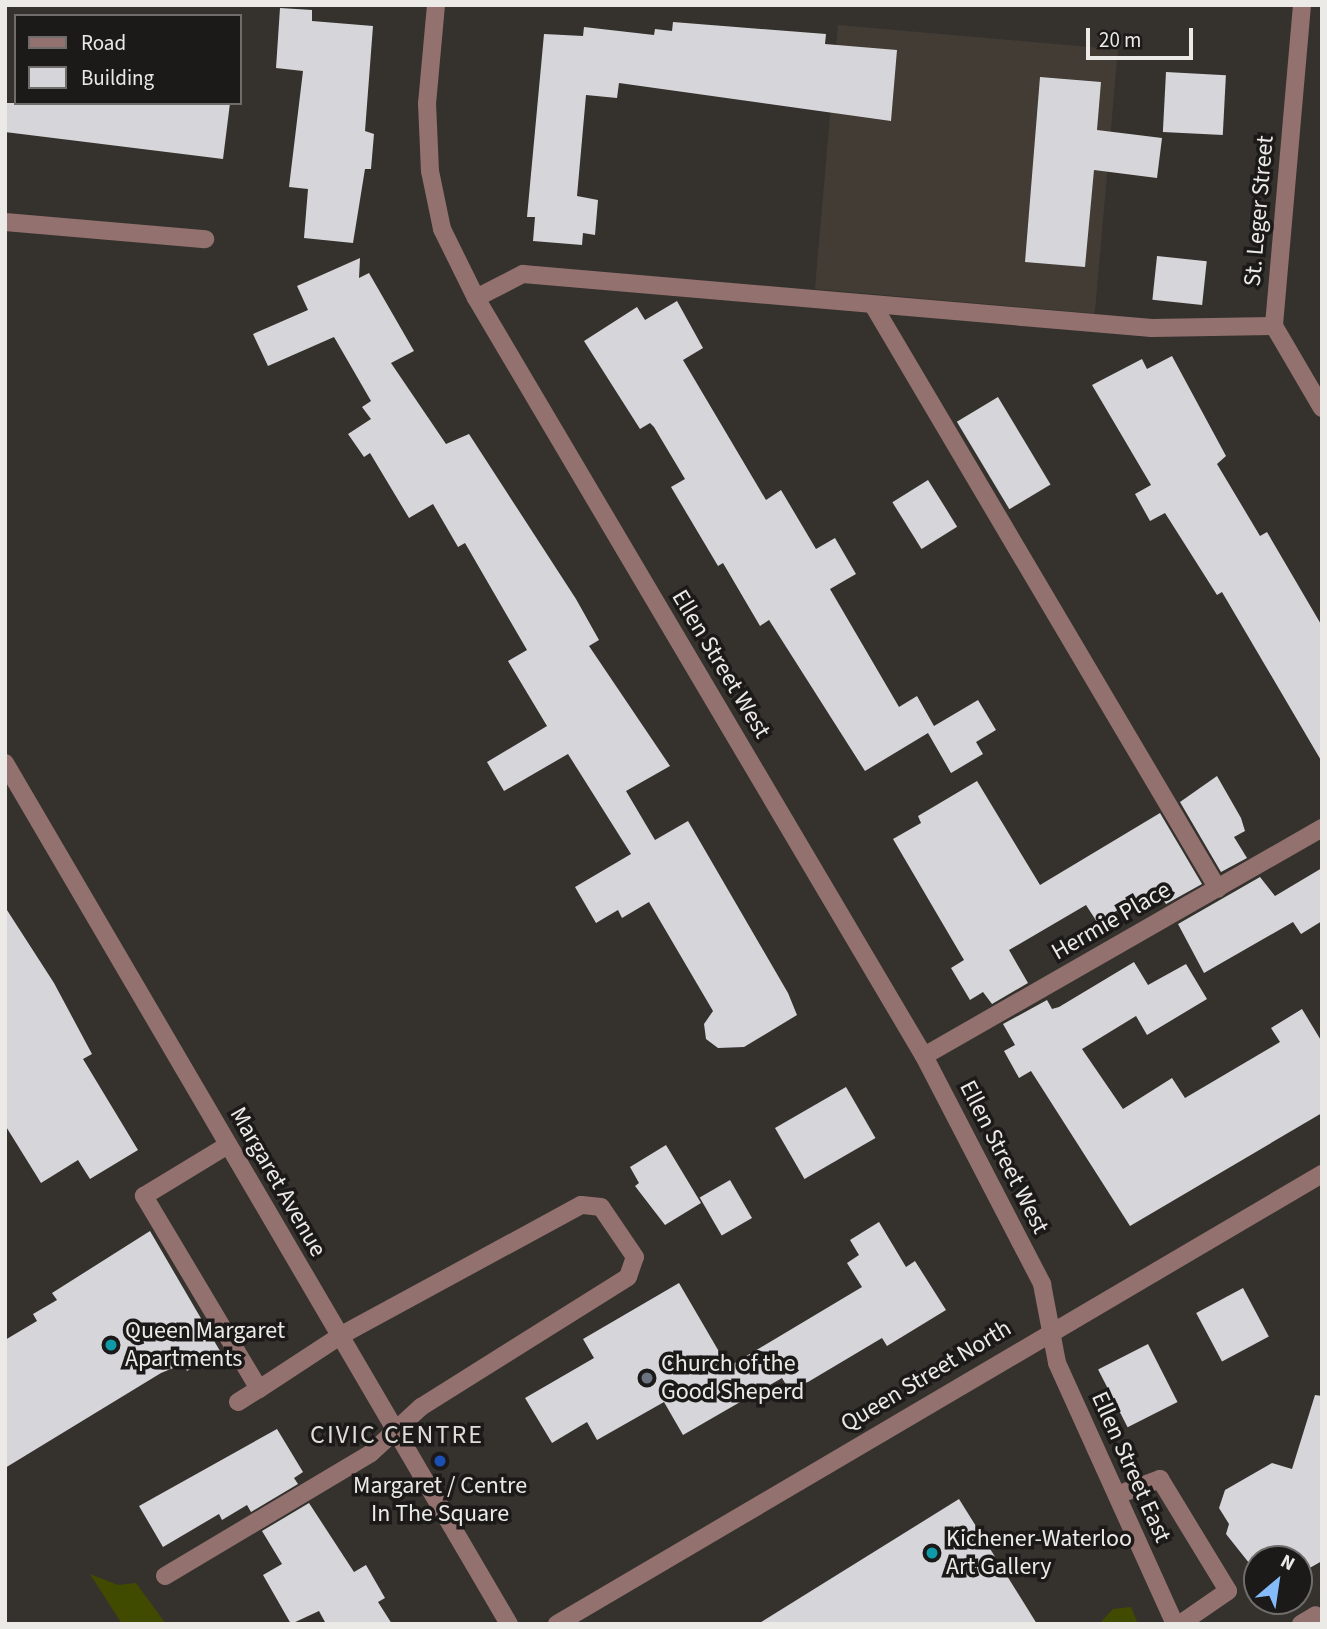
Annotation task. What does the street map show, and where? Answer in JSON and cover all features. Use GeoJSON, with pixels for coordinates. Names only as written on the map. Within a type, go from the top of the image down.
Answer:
{"type":"FeatureCollection","features":[{"type":"Feature","properties":{"kind":"street","name":"Ellen Street West"},"geometry":{"type":"LineString","coordinates":[[436,5],[426,103],[430,171],[442,229],[476,298],[924,1056],[1042,1284],[1054,1328]]}},
{"type":"Feature","properties":{"kind":"street","name":"St. Leger Street"},"geometry":{"type":"LineString","coordinates":[[1274,326],[1302,5]]}},
{"type":"Feature","properties":{"kind":"street"},"geometry":{"type":"LineString","coordinates":[[5,222],[205,239]]}},
{"type":"Feature","properties":{"kind":"street"},"geometry":{"type":"LineString","coordinates":[[476,298],[523,274],[1152,328],[1274,326],[1322,408]]}},
{"type":"Feature","properties":{"kind":"street"},"geometry":{"type":"LineString","coordinates":[[873,304],[1218,888]]}},
{"type":"Feature","properties":{"kind":"street","name":"Margaret Avenue"},"geometry":{"type":"LineString","coordinates":[[5,763],[509,1624]]}},
{"type":"Feature","properties":{"kind":"street","name":"Hermie Place"},"geometry":{"type":"LineString","coordinates":[[924,1056],[1322,828]]}},
{"type":"Feature","properties":{"kind":"street"},"geometry":{"type":"LineString","coordinates":[[228,1145],[144,1196],[259,1389]]}},
{"type":"Feature","properties":{"kind":"street","name":"Queen Street North"},"geometry":{"type":"LineString","coordinates":[[557,1624],[1054,1328],[1322,1174]]}},
{"type":"Feature","properties":{"kind":"street"},"geometry":{"type":"LineString","coordinates":[[165,1576],[371,1453],[395,1428],[628,1277],[635,1257],[601,1206],[581,1205],[340,1336],[238,1402]]}},
{"type":"Feature","properties":{"kind":"street","name":"Ellen Street East"},"geometry":{"type":"LineString","coordinates":[[1054,1328],[1058,1363],[1175,1624]]}},
{"type":"Feature","properties":{"kind":"street"},"geometry":{"type":"LineString","coordinates":[[1117,1495],[1160,1479],[1228,1591],[1180,1624]]}},
{"type":"Feature","properties":{"kind":"shaded area"},"geometry":{"type":"Polygon","coordinates":[[[838,25],[1118,49],[1095,313],[815,289],[838,25]]]}},
{"type":"Feature","properties":{"kind":"green space"},"geometry":{"type":"Polygon","coordinates":[[[90,1574],[118,1585],[136,1583],[166,1624],[122,1624],[90,1574]]]}},
{"type":"Feature","properties":{"kind":"green space"},"geometry":{"type":"Polygon","coordinates":[[[1131,1607],[1138,1624],[1099,1624],[1113,1609],[1131,1607]]]}},
{"type":"Feature","properties":{"kind":"building"},"geometry":{"type":"Polygon","coordinates":[[[280,8],[312,10],[312,21],[373,26],[365,131],[374,134],[371,169],[365,169],[353,243],[304,238],[308,189],[289,187],[303,71],[276,68],[280,8]]]}},
{"type":"Feature","properties":{"kind":"building"},"geometry":{"type":"Polygon","coordinates":[[[673,22],[826,34],[825,44],[897,50],[891,121],[619,83],[617,98],[586,95],[577,196],[598,200],[595,235],[583,233],[582,245],[533,241],[535,217],[527,217],[544,34],[583,36],[584,27],[654,35],[655,29],[672,31],[673,22]]]}},
{"type":"Feature","properties":{"kind":"building"},"geometry":{"type":"Polygon","coordinates":[[[1166,72],[1226,75],[1223,135],[1163,132],[1166,72]]]}},
{"type":"Feature","properties":{"kind":"building"},"geometry":{"type":"Polygon","coordinates":[[[1040,77],[1101,82],[1097,130],[1162,138],[1157,178],[1094,170],[1085,267],[1025,262],[1040,77]]]}},
{"type":"Feature","properties":{"kind":"building"},"geometry":{"type":"Polygon","coordinates":[[[5,103],[230,105],[223,159],[5,132],[5,103]]]}},
{"type":"Feature","properties":{"kind":"building"},"geometry":{"type":"Polygon","coordinates":[[[1157,256],[1207,261],[1202,305],[1152,300],[1157,256]]]}},
{"type":"Feature","properties":{"kind":"building"},"geometry":{"type":"Polygon","coordinates":[[[360,258],[359,278],[369,273],[414,351],[391,363],[446,444],[469,434],[576,599],[599,640],[589,646],[670,766],[626,791],[655,840],[688,821],[788,993],[797,1015],[744,1047],[718,1048],[706,1039],[704,1024],[713,1011],[649,902],[622,918],[618,910],[596,923],[575,887],[631,854],[568,754],[504,791],[487,762],[547,726],[508,661],[527,650],[465,543],[458,547],[433,504],[409,518],[370,453],[364,457],[348,434],[371,419],[362,407],[371,401],[334,337],[268,366],[253,334],[308,310],[297,286],[360,258]]]}},
{"type":"Feature","properties":{"kind":"building"},"geometry":{"type":"Polygon","coordinates":[[[677,301],[703,348],[683,360],[766,500],[781,490],[816,549],[835,538],[856,574],[830,589],[899,707],[917,696],[934,726],[978,700],[996,730],[976,742],[983,754],[951,773],[928,733],[865,771],[769,620],[760,626],[723,563],[718,566],[671,487],[685,479],[654,427],[650,423],[640,429],[584,341],[637,307],[645,320],[677,301]]]}},
{"type":"Feature","properties":{"kind":"building"},"geometry":{"type":"Polygon","coordinates":[[[1172,356],[1226,456],[1217,464],[1260,536],[1267,532],[1322,626],[1322,762],[1222,592],[1217,595],[1165,513],[1150,521],[1135,494],[1151,485],[1092,385],[1142,359],[1147,369],[1172,356]]]}},
{"type":"Feature","properties":{"kind":"building"},"geometry":{"type":"Polygon","coordinates":[[[998,397],[1051,484],[1009,509],[957,422],[998,397]]]}},
{"type":"Feature","properties":{"kind":"building"},"geometry":{"type":"Polygon","coordinates":[[[928,480],[957,527],[922,549],[892,502],[928,480]]]}},
{"type":"Feature","properties":{"kind":"building"},"geometry":{"type":"Polygon","coordinates":[[[1217,776],[1241,818],[1245,831],[1234,837],[1247,858],[1221,872],[1180,802],[1217,776]]]}},
{"type":"Feature","properties":{"kind":"building"},"geometry":{"type":"Polygon","coordinates":[[[977,781],[1040,885],[1160,813],[1202,884],[1166,904],[1156,888],[1097,922],[1086,905],[1009,950],[1028,983],[992,1004],[983,992],[970,1000],[951,968],[964,960],[893,839],[921,823],[918,816],[977,781]]]}},
{"type":"Feature","properties":{"kind":"building"},"geometry":{"type":"Polygon","coordinates":[[[1322,868],[1322,921],[1301,934],[1293,922],[1204,973],[1178,924],[1260,877],[1275,896],[1322,868]]]}},
{"type":"Feature","properties":{"kind":"building"},"geometry":{"type":"Polygon","coordinates":[[[5,907],[54,983],[92,1054],[83,1059],[138,1150],[90,1179],[78,1160],[41,1183],[5,1125],[5,907]]]}},
{"type":"Feature","properties":{"kind":"building"},"geometry":{"type":"Polygon","coordinates":[[[1134,962],[1148,985],[1186,964],[1207,999],[1147,1035],[1136,1016],[1082,1049],[1123,1109],[1172,1078],[1185,1098],[1280,1042],[1271,1028],[1302,1009],[1322,1042],[1322,1113],[1130,1226],[1031,1071],[1019,1078],[1004,1051],[1015,1045],[1003,1024],[1047,1000],[1052,1009],[1059,1007],[1134,962]]]}},
{"type":"Feature","properties":{"kind":"building"},"geometry":{"type":"Polygon","coordinates":[[[846,1087],[876,1138],[804,1179],[775,1128],[846,1087]]]}},
{"type":"Feature","properties":{"kind":"building"},"geometry":{"type":"Polygon","coordinates":[[[666,1145],[701,1203],[665,1225],[635,1186],[639,1183],[630,1167],[666,1145]]]}},
{"type":"Feature","properties":{"kind":"building"},"geometry":{"type":"Polygon","coordinates":[[[730,1180],[752,1218],[722,1236],[700,1198],[730,1180]]]}},
{"type":"Feature","properties":{"kind":"building"},"geometry":{"type":"Polygon","coordinates":[[[879,1222],[906,1267],[915,1261],[946,1310],[887,1346],[882,1338],[808,1382],[788,1388],[782,1378],[683,1435],[664,1402],[597,1440],[587,1422],[552,1443],[525,1398],[594,1358],[583,1339],[679,1283],[728,1367],[862,1287],[847,1263],[859,1255],[850,1240],[879,1222]]]}},
{"type":"Feature","properties":{"kind":"building","name":"Queen Margaret Apartments"},"geometry":{"type":"Polygon","coordinates":[[[150,1231],[220,1351],[187,1371],[183,1364],[161,1373],[5,1468],[5,1340],[37,1321],[33,1314],[57,1300],[52,1293],[150,1231]]]}},
{"type":"Feature","properties":{"kind":"building"},"geometry":{"type":"Polygon","coordinates":[[[1243,1288],[1269,1337],[1222,1361],[1196,1313],[1243,1288]]]}},
{"type":"Feature","properties":{"kind":"building"},"geometry":{"type":"Polygon","coordinates":[[[1148,1344],[1178,1402],[1128,1427],[1098,1369],[1148,1344]]]}},
{"type":"Feature","properties":{"kind":"building"},"geometry":{"type":"Polygon","coordinates":[[[1315,1395],[1322,1396],[1322,1561],[1313,1566],[1313,1545],[1243,1545],[1243,1555],[1226,1534],[1229,1524],[1219,1508],[1225,1490],[1272,1463],[1292,1469],[1315,1395]]]}},
{"type":"Feature","properties":{"kind":"building"},"geometry":{"type":"Polygon","coordinates":[[[277,1429],[303,1472],[294,1478],[298,1484],[251,1512],[247,1505],[222,1520],[219,1514],[163,1547],[139,1506],[277,1429]]]}},
{"type":"Feature","properties":{"kind":"building","name":"Kichener-Waterloo Art Gallery"},"geometry":{"type":"Polygon","coordinates":[[[959,1499],[1037,1624],[758,1624],[959,1499]]]}},
{"type":"Feature","properties":{"kind":"building"},"geometry":{"type":"Polygon","coordinates":[[[309,1503],[354,1572],[366,1565],[385,1598],[378,1602],[392,1624],[326,1624],[319,1611],[291,1624],[263,1575],[282,1564],[262,1531],[309,1503]]]}},
{"type":"Feature","properties":{"kind":"place","name":"Queen Margaret Apartments"},"geometry":{"type":"Point","coordinates":[111,1345]}},
{"type":"Feature","properties":{"kind":"place","name":"Church of the Good Sheperd"},"geometry":{"type":"Point","coordinates":[647,1378]}},
{"type":"Feature","properties":{"kind":"place","name":"Margaret / Centre In The Square"},"geometry":{"type":"Point","coordinates":[440,1461]}},
{"type":"Feature","properties":{"kind":"place","name":"Kichener-Waterloo Art Gallery"},"geometry":{"type":"Point","coordinates":[932,1553]}},
{"type":"Feature","properties":{"kind":"district","name":"CIVIC CENTRE"},"geometry":{"type":"Point","coordinates":[397,1435]}}]}
